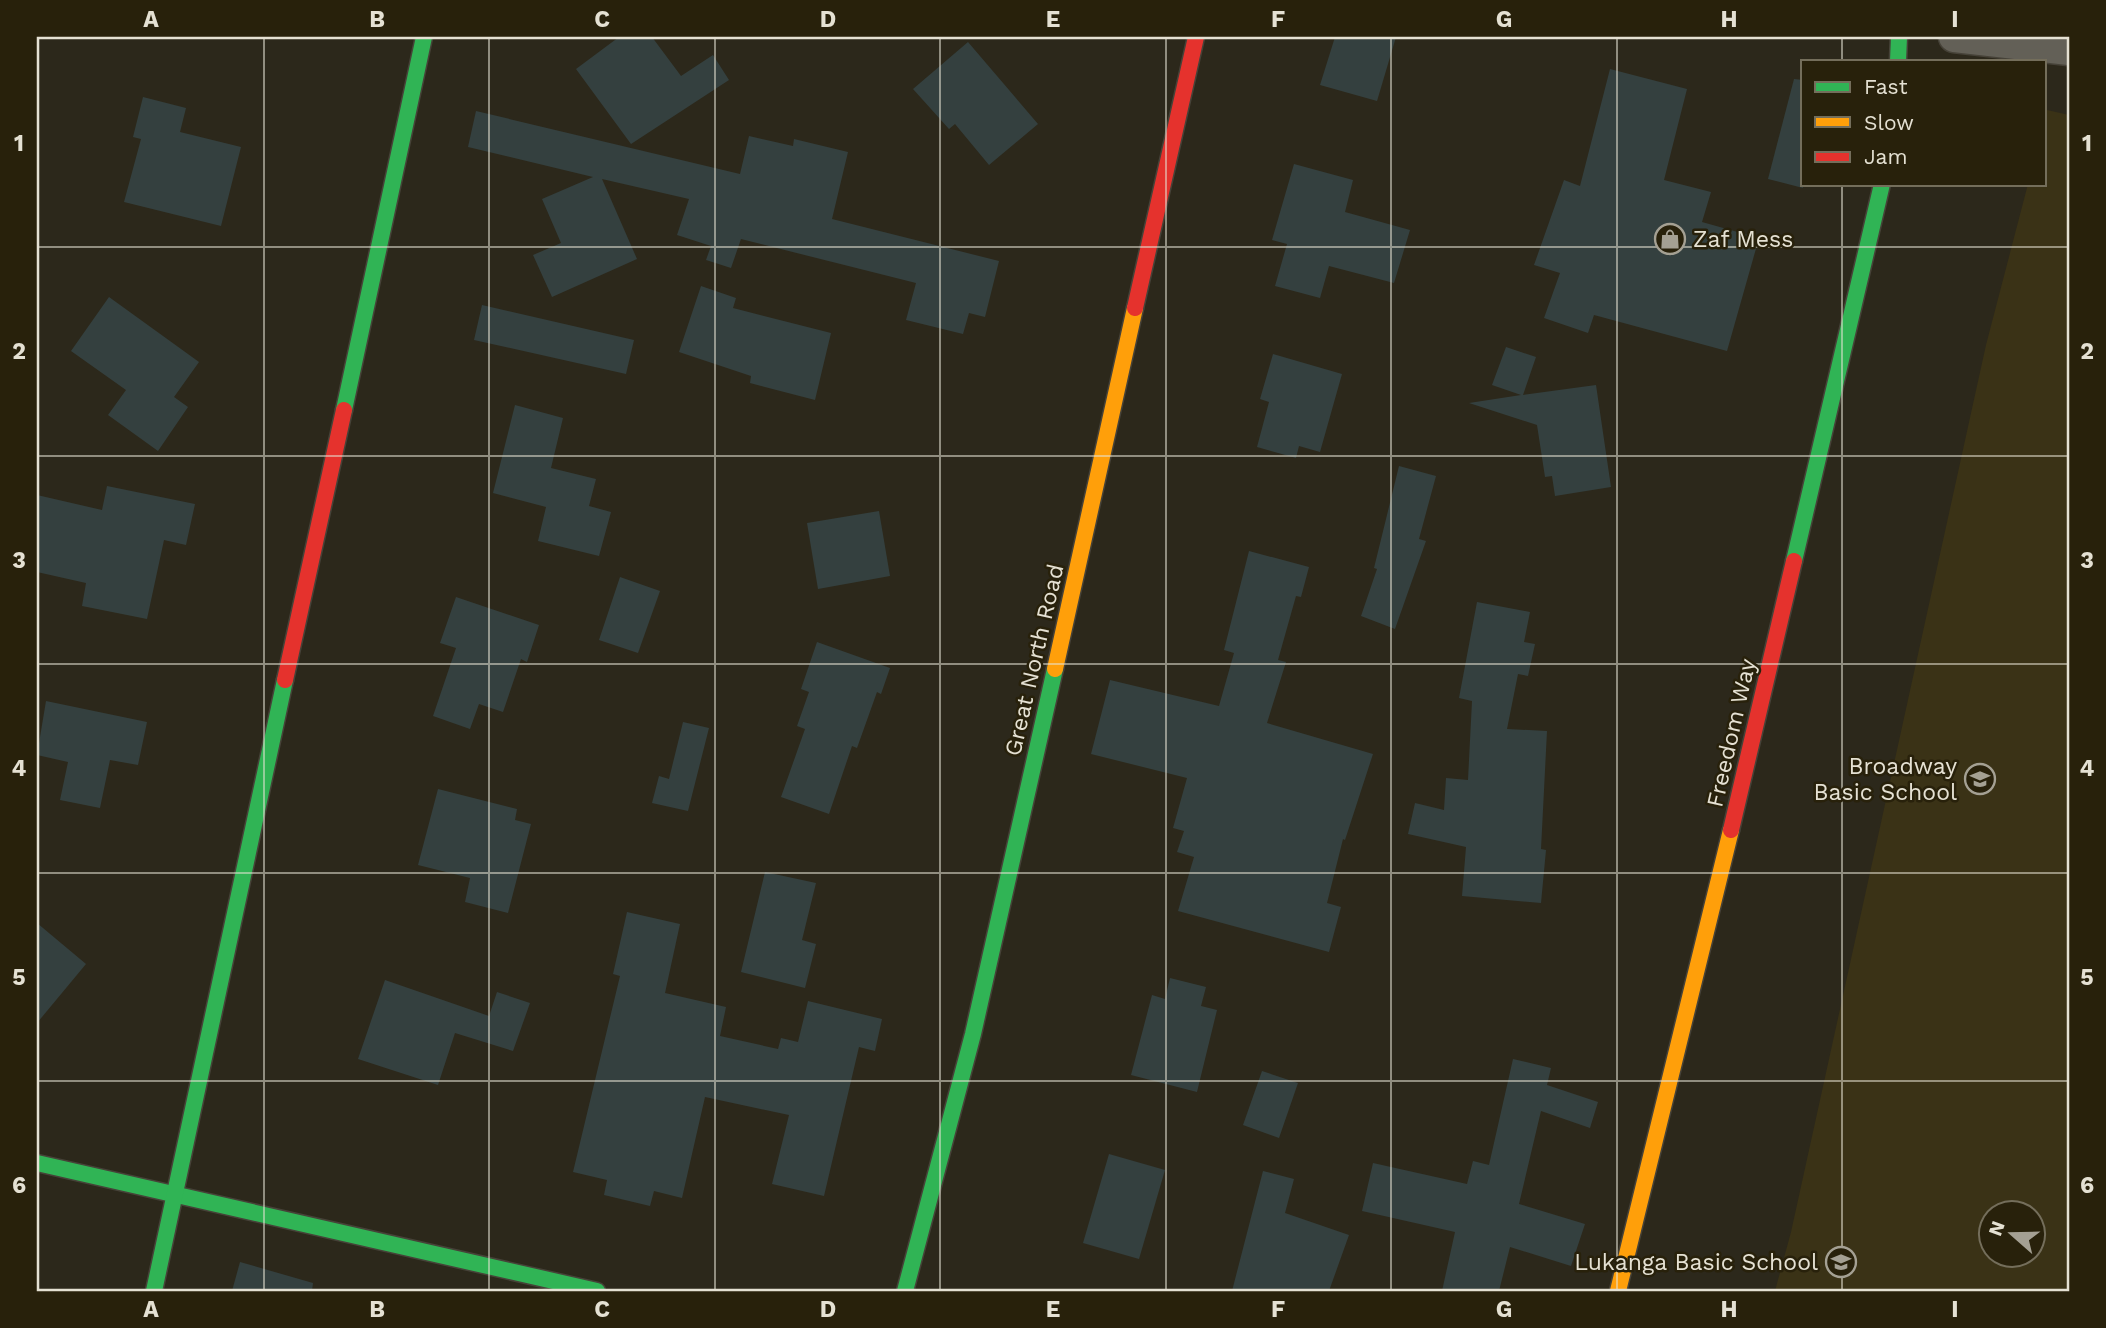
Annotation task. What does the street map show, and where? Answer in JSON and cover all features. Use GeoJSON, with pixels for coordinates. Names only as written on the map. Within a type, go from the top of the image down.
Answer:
{"type":"FeatureCollection","features":[{"type":"Feature","properties":{"kind":"main road"},"geometry":{"type":"LineString","coordinates":[[154,1291],[424,37]]}},
{"type":"Feature","properties":{"kind":"main road","name":"Great North Road"},"geometry":{"type":"LineString","coordinates":[[905,1291],[973,1034],[1196,37]]}},
{"type":"Feature","properties":{"kind":"main road"},"geometry":{"type":"LineString","coordinates":[[1898,60],[1899,37]]}},
{"type":"Feature","properties":{"kind":"main road","name":"Freedom Way"},"geometry":{"type":"LineString","coordinates":[[1618,1291],[1743,780],[1882,186]]}},
{"type":"Feature","properties":{"kind":"main road"},"geometry":{"type":"LineString","coordinates":[[37,1163],[597,1291]]}},
{"type":"Feature","properties":{"kind":"street"},"geometry":{"type":"LineString","coordinates":[[1954,37],[2069,51]]}},
{"type":"Feature","properties":{"kind":"shaded area","name":"Broadway Basic School"},"geometry":{"type":"Polygon","coordinates":[[[2047,110],[2069,115],[2069,1291],[1775,1291],[1791,1232],[1986,345],[2027,186],[2046,186],[2047,110]]]}},
{"type":"Feature","properties":{"kind":"building"},"geometry":{"type":"Polygon","coordinates":[[[619,37],[652,37],[681,76],[713,55],[729,80],[631,144],[576,69],[619,37]]]}},
{"type":"Feature","properties":{"kind":"building"},"geometry":{"type":"Polygon","coordinates":[[[1335,37],[1396,37],[1377,101],[1320,85],[1335,37]]]}},
{"type":"Feature","properties":{"kind":"building"},"geometry":{"type":"Polygon","coordinates":[[[968,42],[1038,124],[989,165],[955,124],[949,129],[913,89],[968,42]]]}},
{"type":"Feature","properties":{"kind":"building"},"geometry":{"type":"Polygon","coordinates":[[[1610,69],[1687,89],[1664,180],[1711,192],[1702,222],[1759,238],[1727,351],[1594,315],[1588,333],[1544,318],[1560,273],[1534,265],[1564,180],[1580,186],[1610,69]]]}},
{"type":"Feature","properties":{"kind":"building"},"geometry":{"type":"Polygon","coordinates":[[[1794,79],[1801,80],[1803,188],[1768,179],[1794,79]]]}},
{"type":"Feature","properties":{"kind":"building"},"geometry":{"type":"Polygon","coordinates":[[[143,97],[186,108],[180,132],[241,147],[221,226],[124,202],[141,139],[133,137],[143,97]]]}},
{"type":"Feature","properties":{"kind":"building"},"geometry":{"type":"Polygon","coordinates":[[[476,111],[740,174],[749,136],[793,146],[794,139],[848,152],[832,219],[999,261],[985,317],[969,313],[963,334],[906,320],[916,283],[741,239],[731,268],[706,260],[711,246],[677,235],[689,199],[602,179],[637,259],[552,297],[533,255],[561,243],[542,199],[593,177],[468,147],[476,111]]]}},
{"type":"Feature","properties":{"kind":"building"},"geometry":{"type":"Polygon","coordinates":[[[1294,164],[1353,180],[1345,212],[1410,230],[1394,283],[1329,266],[1320,298],[1275,286],[1287,244],[1272,240],[1294,164]]]}},
{"type":"Feature","properties":{"kind":"building"},"geometry":{"type":"Polygon","coordinates":[[[701,286],[736,298],[733,308],[831,333],[815,400],[750,383],[751,376],[679,352],[701,286]]]}},
{"type":"Feature","properties":{"kind":"building"},"geometry":{"type":"Polygon","coordinates":[[[109,297],[199,362],[174,397],[188,407],[158,451],[108,415],[126,390],[71,351],[109,297]]]}},
{"type":"Feature","properties":{"kind":"building"},"geometry":{"type":"Polygon","coordinates":[[[482,305],[634,340],[626,374],[474,340],[482,305]]]}},
{"type":"Feature","properties":{"kind":"building"},"geometry":{"type":"Polygon","coordinates":[[[1506,347],[1536,357],[1523,395],[1596,385],[1611,487],[1555,496],[1552,476],[1545,477],[1537,425],[1469,403],[1521,395],[1492,385],[1506,347]]]}},
{"type":"Feature","properties":{"kind":"building"},"geometry":{"type":"Polygon","coordinates":[[[1273,354],[1342,374],[1320,452],[1299,446],[1296,458],[1257,447],[1269,402],[1260,399],[1273,354]]]}},
{"type":"Feature","properties":{"kind":"building"},"geometry":{"type":"Polygon","coordinates":[[[515,405],[563,418],[551,468],[596,479],[589,506],[611,512],[599,556],[538,541],[546,507],[493,493],[515,405]]]}},
{"type":"Feature","properties":{"kind":"building"},"geometry":{"type":"Polygon","coordinates":[[[1399,466],[1436,476],[1419,539],[1426,541],[1395,629],[1361,616],[1377,569],[1374,568],[1399,466]]]}},
{"type":"Feature","properties":{"kind":"building"},"geometry":{"type":"Polygon","coordinates":[[[107,486],[195,504],[186,545],[164,540],[147,619],[82,606],[86,583],[37,572],[37,495],[102,510],[107,486]]]}},
{"type":"Feature","properties":{"kind":"building"},"geometry":{"type":"Polygon","coordinates":[[[879,511],[890,576],[818,589],[807,523],[879,511]]]}},
{"type":"Feature","properties":{"kind":"building"},"geometry":{"type":"Polygon","coordinates":[[[1249,551],[1309,567],[1301,597],[1296,596],[1278,660],[1286,662],[1267,723],[1373,754],[1345,840],[1343,839],[1327,903],[1341,907],[1329,952],[1178,911],[1194,857],[1177,852],[1184,831],[1173,828],[1187,778],[1091,754],[1110,680],[1219,706],[1234,653],[1224,650],[1249,551]]]}},
{"type":"Feature","properties":{"kind":"building"},"geometry":{"type":"Polygon","coordinates":[[[620,577],[660,591],[638,653],[599,640],[620,577]]]}},
{"type":"Feature","properties":{"kind":"building"},"geometry":{"type":"Polygon","coordinates":[[[456,597],[539,625],[527,662],[521,659],[503,712],[479,704],[470,729],[433,716],[456,648],[440,643],[456,597]]]}},
{"type":"Feature","properties":{"kind":"building"},"geometry":{"type":"Polygon","coordinates":[[[1477,602],[1530,612],[1524,642],[1535,644],[1528,676],[1518,674],[1507,729],[1547,731],[1541,849],[1546,850],[1541,903],[1462,896],[1466,847],[1408,834],[1415,803],[1444,810],[1446,778],[1468,780],[1472,701],[1459,698],[1477,602]]]}},
{"type":"Feature","properties":{"kind":"building"},"geometry":{"type":"Polygon","coordinates":[[[817,642],[890,668],[881,694],[877,692],[857,748],[852,746],[829,814],[781,797],[805,729],[797,726],[809,692],[801,689],[817,642]]]}},
{"type":"Feature","properties":{"kind":"building"},"geometry":{"type":"Polygon","coordinates":[[[46,701],[147,722],[138,765],[110,760],[100,808],[60,800],[68,762],[37,755],[46,701]]]}},
{"type":"Feature","properties":{"kind":"building"},"geometry":{"type":"Polygon","coordinates":[[[683,722],[709,728],[688,811],[652,803],[659,776],[669,779],[683,722]]]}},
{"type":"Feature","properties":{"kind":"building"},"geometry":{"type":"Polygon","coordinates":[[[438,789],[517,809],[515,820],[531,824],[508,913],[465,902],[470,878],[418,865],[438,789]]]}},
{"type":"Feature","properties":{"kind":"building"},"geometry":{"type":"Polygon","coordinates":[[[765,872],[816,883],[802,940],[816,944],[805,988],[741,972],[765,872]]]}},
{"type":"Feature","properties":{"kind":"building"},"geometry":{"type":"Polygon","coordinates":[[[627,912],[680,924],[665,993],[726,1007],[720,1036],[778,1049],[781,1038],[798,1042],[808,1001],[882,1019],[875,1051],[859,1047],[824,1196],[772,1184],[789,1115],[705,1097],[682,1198],[654,1191],[650,1206],[604,1195],[607,1180],[573,1172],[620,976],[613,974],[627,912]]]}},
{"type":"Feature","properties":{"kind":"building"},"geometry":{"type":"Polygon","coordinates":[[[37,923],[86,964],[37,1023],[37,923]]]}},
{"type":"Feature","properties":{"kind":"building"},"geometry":{"type":"Polygon","coordinates":[[[1170,978],[1206,987],[1201,1006],[1217,1010],[1197,1092],[1131,1075],[1152,995],[1165,999],[1170,978]]]}},
{"type":"Feature","properties":{"kind":"building"},"geometry":{"type":"Polygon","coordinates":[[[385,980],[489,1016],[497,992],[530,1003],[513,1051],[455,1033],[438,1085],[358,1059],[385,980]]]}},
{"type":"Feature","properties":{"kind":"building"},"geometry":{"type":"Polygon","coordinates":[[[1513,1059],[1551,1068],[1547,1085],[1598,1102],[1590,1128],[1541,1111],[1519,1204],[1585,1224],[1571,1266],[1510,1247],[1499,1291],[1442,1291],[1455,1232],[1362,1211],[1373,1163],[1467,1184],[1473,1161],[1489,1165],[1513,1059]]]}},
{"type":"Feature","properties":{"kind":"building"},"geometry":{"type":"Polygon","coordinates":[[[1262,1071],[1298,1083],[1279,1138],[1243,1125],[1262,1071]]]}},
{"type":"Feature","properties":{"kind":"building"},"geometry":{"type":"Polygon","coordinates":[[[1109,1154],[1165,1170],[1139,1259],[1083,1243],[1109,1154]]]}},
{"type":"Feature","properties":{"kind":"building"},"geometry":{"type":"Polygon","coordinates":[[[1263,1171],[1294,1179],[1285,1213],[1349,1235],[1329,1291],[1232,1291],[1263,1171]]]}},
{"type":"Feature","properties":{"kind":"building"},"geometry":{"type":"Polygon","coordinates":[[[240,1262],[313,1283],[312,1291],[232,1291],[240,1262]]]}},
{"type":"Feature","properties":{"kind":"traffic: fast"},"geometry":{"type":"LineString","coordinates":[[344,410],[424,37]]}},
{"type":"Feature","properties":{"kind":"traffic: fast"},"geometry":{"type":"LineString","coordinates":[[1898,60],[1899,37]]}},
{"type":"Feature","properties":{"kind":"traffic: fast"},"geometry":{"type":"LineString","coordinates":[[1794,561],[1882,186]]}},
{"type":"Feature","properties":{"kind":"traffic: fast"},"geometry":{"type":"LineString","coordinates":[[905,1291],[973,1034],[1055,669]]}},
{"type":"Feature","properties":{"kind":"traffic: fast"},"geometry":{"type":"LineString","coordinates":[[154,1291],[285,680]]}},
{"type":"Feature","properties":{"kind":"traffic: fast"},"geometry":{"type":"LineString","coordinates":[[37,1163],[597,1291]]}},
{"type":"Feature","properties":{"kind":"traffic: slow"},"geometry":{"type":"LineString","coordinates":[[1055,669],[1135,308]]}},
{"type":"Feature","properties":{"kind":"traffic: slow"},"geometry":{"type":"LineString","coordinates":[[1618,1291],[1731,830]]}},
{"type":"Feature","properties":{"kind":"traffic: jam"},"geometry":{"type":"LineString","coordinates":[[1135,308],[1196,37]]}},
{"type":"Feature","properties":{"kind":"traffic: jam"},"geometry":{"type":"LineString","coordinates":[[285,680],[344,410]]}},
{"type":"Feature","properties":{"kind":"traffic: jam"},"geometry":{"type":"LineString","coordinates":[[1731,830],[1794,561]]}},
{"type":"Feature","properties":{"kind":"place","name":"Zaf Mess"},"geometry":{"type":"Point","coordinates":[1670,239]}},
{"type":"Feature","properties":{"kind":"place","name":"Broadway Basic School"},"geometry":{"type":"Point","coordinates":[1980,779]}},
{"type":"Feature","properties":{"kind":"place","name":"Lukanga Basic School"},"geometry":{"type":"Point","coordinates":[1841,1262]}}]}
